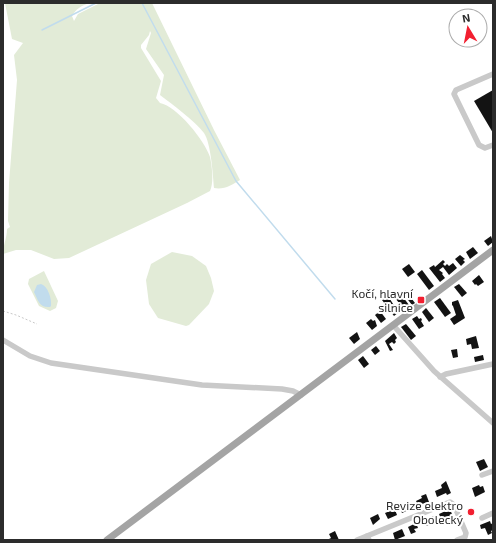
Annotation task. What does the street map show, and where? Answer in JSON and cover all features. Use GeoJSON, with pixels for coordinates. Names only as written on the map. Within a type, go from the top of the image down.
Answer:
{"type":"FeatureCollection","features":[{"type":"Feature","properties":{"kind":"main road"},"geometry":{"type":"LineString","coordinates":[[107,540],[493,250]]}},
{"type":"Feature","properties":{"kind":"street"},"geometry":{"type":"LineString","coordinates":[[493,74],[456,90],[454,94],[479,145],[485,148],[493,146]]}},
{"type":"Feature","properties":{"kind":"street"},"geometry":{"type":"LineString","coordinates":[[393,325],[440,377],[493,423]]}},
{"type":"Feature","properties":{"kind":"street"},"geometry":{"type":"LineString","coordinates":[[3,340],[6,345],[30,356],[51,363],[202,385],[282,389],[293,391],[301,395]]}},
{"type":"Feature","properties":{"kind":"street"},"geometry":{"type":"LineString","coordinates":[[440,377],[493,364]]}},
{"type":"Feature","properties":{"kind":"street"},"geometry":{"type":"LineString","coordinates":[[482,475],[493,471]]}},
{"type":"Feature","properties":{"kind":"street"},"geometry":{"type":"LineString","coordinates":[[357,540],[368,538],[450,502],[454,505],[466,533],[464,537],[457,540]]}},
{"type":"Feature","properties":{"kind":"street"},"geometry":{"type":"LineString","coordinates":[[482,518],[493,513]]}},
{"type":"Feature","properties":{"kind":"path"},"geometry":{"type":"LineString","coordinates":[[3,311],[36,324]]}},
{"type":"Feature","properties":{"kind":"green space"},"geometry":{"type":"Polygon","coordinates":[[[5,3],[89,3],[75,11],[72,16],[74,21],[78,14],[100,3],[152,3],[240,180],[225,188],[214,188],[212,168],[210,152],[204,133],[189,118],[160,95],[164,75],[146,49],[151,33],[150,31],[149,35],[141,45],[141,48],[161,81],[156,98],[160,103],[174,110],[190,125],[207,150],[210,157],[212,170],[212,184],[210,191],[69,258],[54,259],[31,250],[16,250],[3,254],[7,229],[10,227],[8,221],[9,183],[17,80],[14,55],[23,43],[12,39],[5,3]]]}},
{"type":"Feature","properties":{"kind":"green space"},"geometry":{"type":"Polygon","coordinates":[[[172,252],[192,256],[206,266],[214,291],[209,304],[189,325],[186,326],[158,318],[149,304],[146,280],[151,264],[172,252]]]}},
{"type":"Feature","properties":{"kind":"green space"},"geometry":{"type":"Polygon","coordinates":[[[44,271],[58,301],[56,308],[50,311],[39,306],[28,284],[29,279],[44,271]]]}},
{"type":"Feature","properties":{"kind":"water"},"geometry":{"type":"Polygon","coordinates":[[[41,284],[46,287],[49,293],[51,303],[50,307],[41,305],[34,292],[37,285],[41,284]]]}},
{"type":"Feature","properties":{"kind":"building"},"geometry":{"type":"Polygon","coordinates":[[[493,90],[493,133],[474,101],[493,90]]]}},
{"type":"Feature","properties":{"kind":"building"},"geometry":{"type":"Polygon","coordinates":[[[491,236],[493,242],[488,246],[484,241],[491,236]]]}},
{"type":"Feature","properties":{"kind":"building"},"geometry":{"type":"Polygon","coordinates":[[[473,247],[478,253],[470,259],[466,252],[473,247]]]}},
{"type":"Feature","properties":{"kind":"building"},"geometry":{"type":"Polygon","coordinates":[[[460,255],[465,259],[463,260],[465,262],[461,266],[455,259],[460,255]]]}},
{"type":"Feature","properties":{"kind":"building"},"geometry":{"type":"Polygon","coordinates":[[[443,260],[445,262],[443,264],[445,266],[447,264],[449,266],[453,263],[457,268],[449,275],[443,267],[439,270],[443,273],[442,274],[445,278],[440,282],[429,268],[434,265],[435,267],[443,260]]]}},
{"type":"Feature","properties":{"kind":"building"},"geometry":{"type":"Polygon","coordinates":[[[409,264],[415,272],[408,277],[402,269],[409,264]]]}},
{"type":"Feature","properties":{"kind":"building"},"geometry":{"type":"Polygon","coordinates":[[[422,270],[434,286],[429,290],[417,274],[422,270]]]}},
{"type":"Feature","properties":{"kind":"building"},"geometry":{"type":"Polygon","coordinates":[[[479,275],[484,282],[478,286],[472,281],[479,275]]]}},
{"type":"Feature","properties":{"kind":"building"},"geometry":{"type":"Polygon","coordinates":[[[459,284],[467,293],[462,297],[454,287],[459,284]]]}},
{"type":"Feature","properties":{"kind":"building"},"geometry":{"type":"Polygon","coordinates":[[[405,290],[415,303],[412,305],[405,296],[403,297],[409,305],[404,309],[395,298],[405,290]]]}},
{"type":"Feature","properties":{"kind":"building"},"geometry":{"type":"Polygon","coordinates":[[[388,296],[395,307],[397,306],[399,308],[397,309],[399,312],[394,316],[382,300],[388,296]]]}},
{"type":"Feature","properties":{"kind":"building"},"geometry":{"type":"Polygon","coordinates":[[[440,298],[451,313],[445,317],[434,302],[440,298]]]}},
{"type":"Feature","properties":{"kind":"building"},"geometry":{"type":"Polygon","coordinates":[[[458,300],[465,318],[454,325],[450,319],[456,315],[452,302],[458,300]]]}},
{"type":"Feature","properties":{"kind":"building"},"geometry":{"type":"Polygon","coordinates":[[[426,308],[434,318],[429,322],[422,312],[426,308]]]}},
{"type":"Feature","properties":{"kind":"building"},"geometry":{"type":"Polygon","coordinates":[[[380,311],[386,319],[381,323],[375,315],[380,311]]]}},
{"type":"Feature","properties":{"kind":"building"},"geometry":{"type":"Polygon","coordinates":[[[417,316],[419,319],[421,318],[424,326],[419,329],[412,319],[417,316]]]}},
{"type":"Feature","properties":{"kind":"building"},"geometry":{"type":"Polygon","coordinates":[[[371,319],[373,321],[375,320],[377,326],[372,330],[366,323],[371,319]]]}},
{"type":"Feature","properties":{"kind":"building"},"geometry":{"type":"Polygon","coordinates":[[[406,324],[416,336],[411,340],[401,327],[406,324]]]}},
{"type":"Feature","properties":{"kind":"building"},"geometry":{"type":"Polygon","coordinates":[[[357,332],[360,339],[354,344],[349,338],[357,332]]]}},
{"type":"Feature","properties":{"kind":"building"},"geometry":{"type":"Polygon","coordinates":[[[394,333],[397,338],[394,344],[392,342],[389,344],[393,350],[390,351],[385,341],[394,333]]]}},
{"type":"Feature","properties":{"kind":"building"},"geometry":{"type":"Polygon","coordinates":[[[476,336],[479,348],[472,349],[471,344],[467,345],[466,339],[476,336]]]}},
{"type":"Feature","properties":{"kind":"building"},"geometry":{"type":"Polygon","coordinates":[[[376,346],[380,351],[375,355],[371,350],[376,346]]]}},
{"type":"Feature","properties":{"kind":"building"},"geometry":{"type":"Polygon","coordinates":[[[457,349],[458,357],[453,358],[451,350],[457,349]]]}},
{"type":"Feature","properties":{"kind":"building"},"geometry":{"type":"Polygon","coordinates":[[[483,355],[484,360],[475,362],[474,357],[483,355]]]}},
{"type":"Feature","properties":{"kind":"building"},"geometry":{"type":"Polygon","coordinates":[[[363,356],[369,364],[364,368],[358,360],[363,356]]]}},
{"type":"Feature","properties":{"kind":"building"},"geometry":{"type":"Polygon","coordinates":[[[484,459],[488,467],[480,471],[476,462],[484,459]]]}},
{"type":"Feature","properties":{"kind":"building"},"geometry":{"type":"Polygon","coordinates":[[[446,481],[451,493],[447,495],[446,493],[437,497],[435,491],[442,488],[441,485],[446,481]]]}},
{"type":"Feature","properties":{"kind":"building"},"geometry":{"type":"Polygon","coordinates":[[[479,485],[480,487],[483,486],[485,492],[475,497],[472,488],[479,485]]]}},
{"type":"Feature","properties":{"kind":"building"},"geometry":{"type":"Polygon","coordinates":[[[426,494],[429,502],[418,505],[416,501],[422,498],[421,496],[426,494]]]}},
{"type":"Feature","properties":{"kind":"building"},"geometry":{"type":"Polygon","coordinates":[[[408,503],[411,509],[402,513],[399,506],[408,503]]]}},
{"type":"Feature","properties":{"kind":"building"},"geometry":{"type":"Polygon","coordinates":[[[394,507],[397,515],[388,519],[385,513],[394,507]]]}},
{"type":"Feature","properties":{"kind":"building"},"geometry":{"type":"Polygon","coordinates":[[[450,509],[453,517],[448,519],[449,521],[443,524],[439,514],[450,509]]]}},
{"type":"Feature","properties":{"kind":"building"},"geometry":{"type":"Polygon","coordinates":[[[378,514],[380,519],[373,525],[370,518],[378,514]]]}},
{"type":"Feature","properties":{"kind":"building"},"geometry":{"type":"Polygon","coordinates":[[[433,516],[436,522],[426,526],[424,520],[433,516]]]}},
{"type":"Feature","properties":{"kind":"building"},"geometry":{"type":"Polygon","coordinates":[[[490,521],[491,524],[493,523],[493,530],[491,531],[492,533],[488,535],[485,528],[481,529],[480,525],[490,521]]]}},
{"type":"Feature","properties":{"kind":"building"},"geometry":{"type":"Polygon","coordinates":[[[416,523],[418,528],[414,529],[416,532],[411,534],[408,527],[416,523]]]}},
{"type":"Feature","properties":{"kind":"building"},"geometry":{"type":"Polygon","coordinates":[[[402,529],[405,536],[395,540],[393,533],[402,529]]]}},
{"type":"Feature","properties":{"kind":"building"},"geometry":{"type":"Polygon","coordinates":[[[335,531],[339,540],[327,540],[331,538],[329,534],[335,531]]]}},
{"type":"Feature","properties":{"kind":"waterway"},"geometry":{"type":"LineString","coordinates":[[42,30],[96,3]]}},
{"type":"Feature","properties":{"kind":"waterway"},"geometry":{"type":"LineString","coordinates":[[142,3],[236,181],[335,299]]}},
{"type":"Feature","properties":{"kind":"place","name":"Kočí, hlavní silnice"},"geometry":{"type":"Point","coordinates":[421,300]}},
{"type":"Feature","properties":{"kind":"place","name":"Revize elektro Obolecký"},"geometry":{"type":"Point","coordinates":[471,512]}}]}
